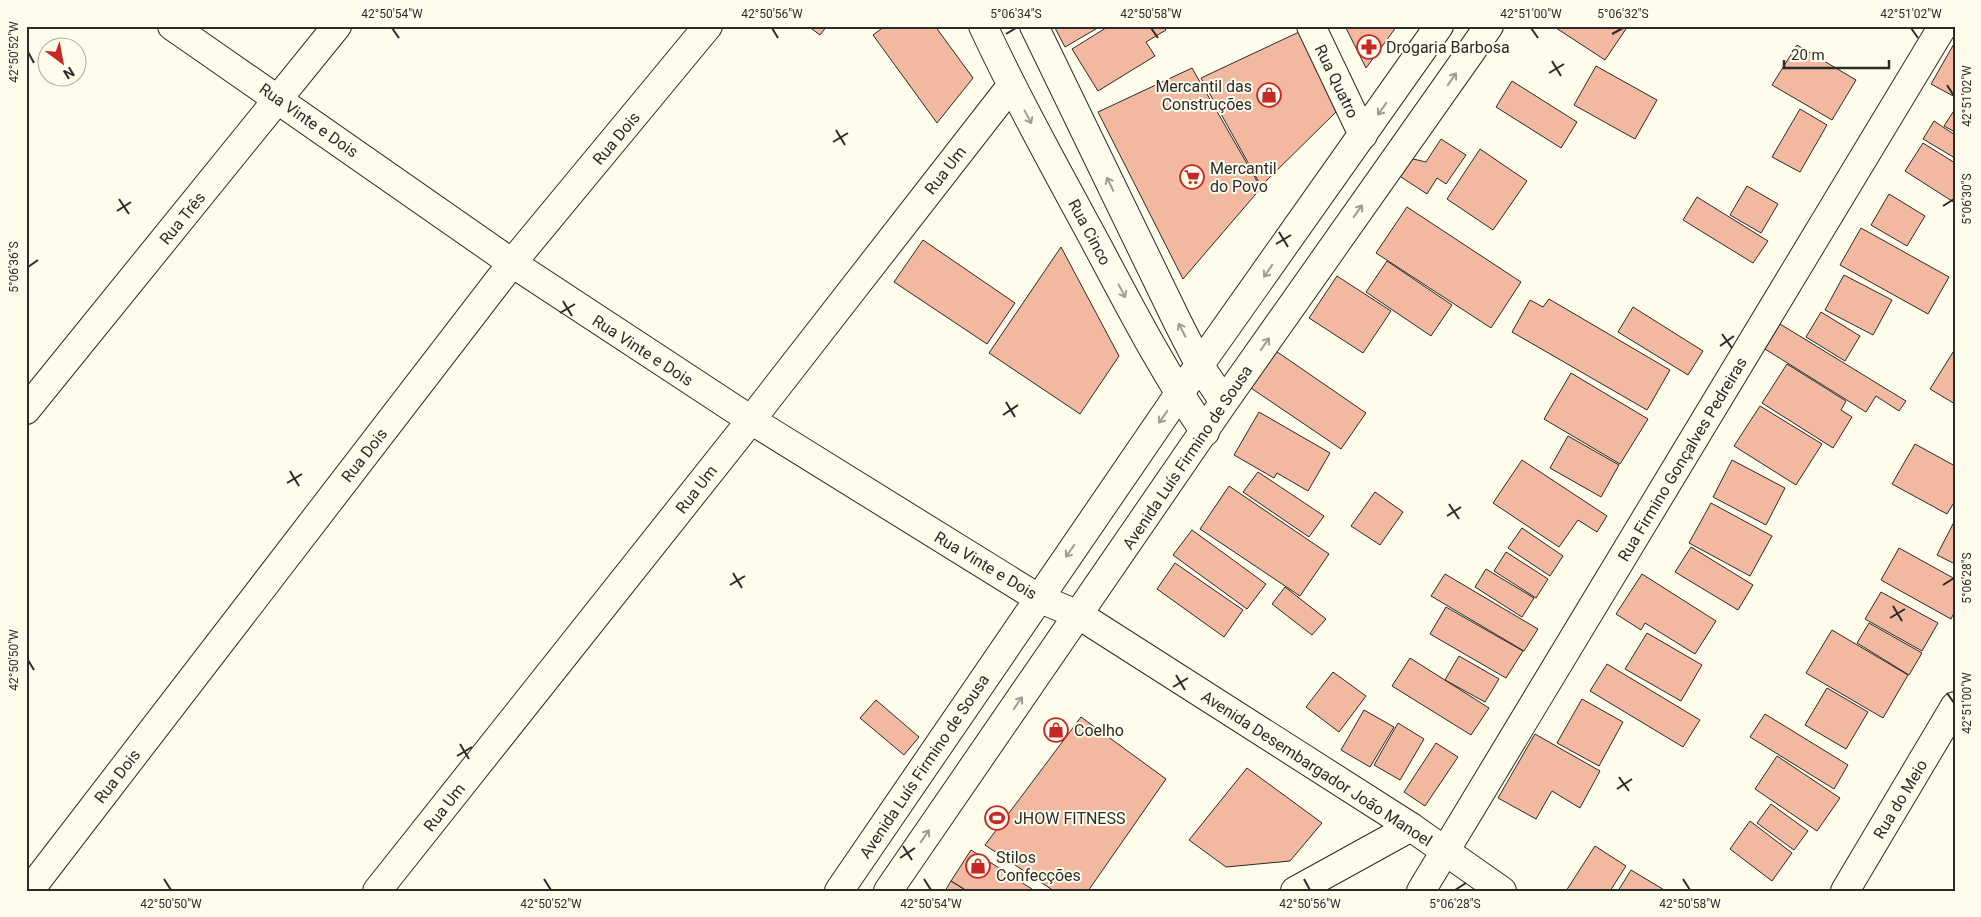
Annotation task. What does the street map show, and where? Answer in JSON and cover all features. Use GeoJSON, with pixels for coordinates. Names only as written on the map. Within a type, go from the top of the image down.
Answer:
{"type":"FeatureCollection","features":[{"type":"Feature","properties":{"kind":"street","name":"Rua Vinte e Dois"},"geometry":{"type":"LineString","coordinates":[[172,26],[512,263],[750,420],[1038,598],[1079,615]]}},
{"type":"Feature","properties":{"kind":"street","name":"Rua Três"},"geometry":{"type":"LineString","coordinates":[[26,410],[337,26]]}},
{"type":"Feature","properties":{"kind":"street","name":"Rua Dois"},"geometry":{"type":"LineString","coordinates":[[29,891],[512,263],[708,26]]}},
{"type":"Feature","properties":{"kind":"street","name":"Rua Cinco"},"geometry":{"type":"LineString","coordinates":[[983,26],[1011,86],[1179,394],[1204,432]]}},
{"type":"Feature","properties":{"kind":"street"},"geometry":{"type":"LineString","coordinates":[[1034,26],[1200,366],[1224,402]]}},
{"type":"Feature","properties":{"kind":"street","name":"Rua Quatro"},"geometry":{"type":"LineString","coordinates":[[1311,26],[1364,136]]}},
{"type":"Feature","properties":{"kind":"street","name":"Avenida Luís Firmino de Sousa"},"geometry":{"type":"LineString","coordinates":[[838,891],[1179,394],[1364,136],[1439,26]]}},
{"type":"Feature","properties":{"kind":"street","name":"Avenida Luís Firmino de Sousa"},"geometry":{"type":"LineString","coordinates":[[888,891],[1224,402],[1489,26]]}},
{"type":"Feature","properties":{"kind":"street","name":"Rua Firmino Gonçalves Pedreiras"},"geometry":{"type":"LineString","coordinates":[[1421,891],[1943,26]]}},
{"type":"Feature","properties":{"kind":"street"},"geometry":{"type":"LineString","coordinates":[[1399,84],[1431,108]]}},
{"type":"Feature","properties":{"kind":"street","name":"Rua Um"},"geometry":{"type":"LineString","coordinates":[[378,891],[1011,86]]}},
{"type":"Feature","properties":{"kind":"street","name":"Avenida Desembargador João Manoel"},"geometry":{"type":"LineString","coordinates":[[1079,615],[1411,827],[1502,891]]}},
{"type":"Feature","properties":{"kind":"street","name":"Rua do Meio"},"geometry":{"type":"LineString","coordinates":[[1846,891],[1955,706]]}},
{"type":"Feature","properties":{"kind":"street"},"geometry":{"type":"LineString","coordinates":[[1295,891],[1411,827]]}},
{"type":"Feature","properties":{"kind":"building"},"geometry":{"type":"Polygon","coordinates":[[[808,26],[827,26],[820,35],[808,26]]]}},
{"type":"Feature","properties":{"kind":"building"},"geometry":{"type":"Polygon","coordinates":[[[885,26],[935,26],[973,78],[937,123],[873,35],[885,26]]]}},
{"type":"Feature","properties":{"kind":"building"},"geometry":{"type":"Polygon","coordinates":[[[1054,26],[1101,26],[1065,47],[1054,26]]]}},
{"type":"Feature","properties":{"kind":"building"},"geometry":{"type":"Polygon","coordinates":[[[1109,26],[1163,26],[1166,30],[1146,42],[1155,56],[1098,91],[1072,49],[1109,26]]]}},
{"type":"Feature","properties":{"kind":"building","name":"Drogaria Barbosa"},"geometry":{"type":"Polygon","coordinates":[[[1345,26],[1397,26],[1366,68],[1345,26]]]}},
{"type":"Feature","properties":{"kind":"building"},"geometry":{"type":"Polygon","coordinates":[[[1553,26],[1628,26],[1605,60],[1553,26]]]}},
{"type":"Feature","properties":{"kind":"building","name":"Mercantil das Construções"},"geometry":{"type":"Polygon","coordinates":[[[1299,32],[1336,112],[1261,186],[1201,78],[1299,32]]]}},
{"type":"Feature","properties":{"kind":"building"},"geometry":{"type":"Polygon","coordinates":[[[1955,42],[1955,97],[1931,84],[1955,42]]]}},
{"type":"Feature","properties":{"kind":"building"},"geometry":{"type":"Polygon","coordinates":[[[1797,45],[1856,80],[1832,120],[1772,85],[1797,45]]]}},
{"type":"Feature","properties":{"kind":"building"},"geometry":{"type":"Polygon","coordinates":[[[1596,66],[1657,100],[1635,139],[1574,105],[1596,66]]]}},
{"type":"Feature","properties":{"kind":"building","name":"Mercantil do Povo"},"geometry":{"type":"Polygon","coordinates":[[[1192,68],[1261,188],[1183,279],[1098,112],[1192,68]]]}},
{"type":"Feature","properties":{"kind":"building"},"geometry":{"type":"Polygon","coordinates":[[[1512,81],[1577,122],[1561,148],[1496,107],[1512,81]]]}},
{"type":"Feature","properties":{"kind":"building"},"geometry":{"type":"Polygon","coordinates":[[[1800,109],[1827,125],[1800,172],[1772,157],[1800,109]]]}},
{"type":"Feature","properties":{"kind":"building"},"geometry":{"type":"Polygon","coordinates":[[[1955,109],[1955,132],[1944,126],[1955,109]]]}},
{"type":"Feature","properties":{"kind":"building"},"geometry":{"type":"Polygon","coordinates":[[[1934,121],[1955,135],[1955,158],[1923,139],[1934,121]]]}},
{"type":"Feature","properties":{"kind":"building"},"geometry":{"type":"Polygon","coordinates":[[[1441,139],[1466,155],[1446,184],[1437,178],[1427,194],[1398,175],[1409,158],[1426,162],[1441,139]]]}},
{"type":"Feature","properties":{"kind":"building"},"geometry":{"type":"Polygon","coordinates":[[[1923,143],[1955,163],[1955,203],[1905,171],[1923,143]]]}},
{"type":"Feature","properties":{"kind":"building"},"geometry":{"type":"Polygon","coordinates":[[[1480,149],[1527,181],[1493,230],[1447,199],[1480,149]]]}},
{"type":"Feature","properties":{"kind":"building"},"geometry":{"type":"Polygon","coordinates":[[[1747,186],[1778,204],[1761,233],[1730,215],[1747,186]]]}},
{"type":"Feature","properties":{"kind":"building"},"geometry":{"type":"Polygon","coordinates":[[[1889,194],[1925,216],[1907,246],[1871,225],[1889,194]]]}},
{"type":"Feature","properties":{"kind":"building"},"geometry":{"type":"Polygon","coordinates":[[[1697,197],[1768,241],[1753,263],[1683,220],[1697,197]]]}},
{"type":"Feature","properties":{"kind":"building"},"geometry":{"type":"Polygon","coordinates":[[[1407,207],[1521,282],[1491,328],[1376,253],[1407,207]]]}},
{"type":"Feature","properties":{"kind":"building"},"geometry":{"type":"Polygon","coordinates":[[[1861,228],[1949,277],[1928,314],[1840,265],[1861,228]]]}},
{"type":"Feature","properties":{"kind":"building"},"geometry":{"type":"Polygon","coordinates":[[[923,240],[1015,303],[987,344],[894,282],[923,240]]]}},
{"type":"Feature","properties":{"kind":"building"},"geometry":{"type":"Polygon","coordinates":[[[1061,247],[1119,356],[1080,414],[989,353],[1061,247]]]}},
{"type":"Feature","properties":{"kind":"building"},"geometry":{"type":"Polygon","coordinates":[[[1387,261],[1452,305],[1431,336],[1366,292],[1387,261]]]}},
{"type":"Feature","properties":{"kind":"building"},"geometry":{"type":"Polygon","coordinates":[[[1844,275],[1892,300],[1873,335],[1825,310],[1844,275]]]}},
{"type":"Feature","properties":{"kind":"building"},"geometry":{"type":"Polygon","coordinates":[[[1337,276],[1391,311],[1363,353],[1309,318],[1337,276]]]}},
{"type":"Feature","properties":{"kind":"building"},"geometry":{"type":"Polygon","coordinates":[[[1549,299],[1670,370],[1647,410],[1512,332],[1530,300],[1543,307],[1549,299]]]}},
{"type":"Feature","properties":{"kind":"building"},"geometry":{"type":"Polygon","coordinates":[[[1633,307],[1703,351],[1688,375],[1618,332],[1633,307]]]}},
{"type":"Feature","properties":{"kind":"building"},"geometry":{"type":"Polygon","coordinates":[[[1821,312],[1860,336],[1845,361],[1806,337],[1821,312]]]}},
{"type":"Feature","properties":{"kind":"building"},"geometry":{"type":"Polygon","coordinates":[[[1780,324],[1906,401],[1899,411],[1876,396],[1866,412],[1765,349],[1780,324]]]}},
{"type":"Feature","properties":{"kind":"building"},"geometry":{"type":"Polygon","coordinates":[[[1273,349],[1366,413],[1341,449],[1248,386],[1273,349]]]}},
{"type":"Feature","properties":{"kind":"building"},"geometry":{"type":"Polygon","coordinates":[[[1955,349],[1955,404],[1930,389],[1955,349]]]}},
{"type":"Feature","properties":{"kind":"building"},"geometry":{"type":"Polygon","coordinates":[[[1787,364],[1846,401],[1841,410],[1852,417],[1833,448],[1762,403],[1787,364]]]}},
{"type":"Feature","properties":{"kind":"building"},"geometry":{"type":"Polygon","coordinates":[[[1571,373],[1648,419],[1620,464],[1544,419],[1571,373]]]}},
{"type":"Feature","properties":{"kind":"building"},"geometry":{"type":"Polygon","coordinates":[[[1760,406],[1822,444],[1796,485],[1734,446],[1760,406]]]}},
{"type":"Feature","properties":{"kind":"building"},"geometry":{"type":"Polygon","coordinates":[[[1259,412],[1330,453],[1308,491],[1277,473],[1274,478],[1234,455],[1259,412]]]}},
{"type":"Feature","properties":{"kind":"building"},"geometry":{"type":"Polygon","coordinates":[[[1568,436],[1619,465],[1601,497],[1550,468],[1568,436]]]}},
{"type":"Feature","properties":{"kind":"building"},"geometry":{"type":"Polygon","coordinates":[[[1915,444],[1955,466],[1955,501],[1947,514],[1892,484],[1915,444]]]}},
{"type":"Feature","properties":{"kind":"building"},"geometry":{"type":"Polygon","coordinates":[[[1522,460],[1607,516],[1597,532],[1578,520],[1559,547],[1493,503],[1522,460]]]}},
{"type":"Feature","properties":{"kind":"building"},"geometry":{"type":"Polygon","coordinates":[[[1732,460],[1785,488],[1766,525],[1713,497],[1732,460]]]}},
{"type":"Feature","properties":{"kind":"building"},"geometry":{"type":"Polygon","coordinates":[[[1258,472],[1324,516],[1309,537],[1243,492],[1258,472]]]}},
{"type":"Feature","properties":{"kind":"building"},"geometry":{"type":"Polygon","coordinates":[[[1229,486],[1329,554],[1300,596],[1200,529],[1229,486]]]}},
{"type":"Feature","properties":{"kind":"building"},"geometry":{"type":"Polygon","coordinates":[[[1375,492],[1403,512],[1380,545],[1351,526],[1375,492]]]}},
{"type":"Feature","properties":{"kind":"building"},"geometry":{"type":"Polygon","coordinates":[[[1711,503],[1772,536],[1750,576],[1689,543],[1711,503]]]}},
{"type":"Feature","properties":{"kind":"building"},"geometry":{"type":"Polygon","coordinates":[[[1955,523],[1955,564],[1937,555],[1955,523]]]}},
{"type":"Feature","properties":{"kind":"building"},"geometry":{"type":"Polygon","coordinates":[[[1522,528],[1563,556],[1550,576],[1508,548],[1522,528]]]}},
{"type":"Feature","properties":{"kind":"building"},"geometry":{"type":"Polygon","coordinates":[[[1192,530],[1266,584],[1247,609],[1173,555],[1192,530]]]}},
{"type":"Feature","properties":{"kind":"building"},"geometry":{"type":"Polygon","coordinates":[[[1691,547],[1753,585],[1738,610],[1675,572],[1691,547]]]}},
{"type":"Feature","properties":{"kind":"building"},"geometry":{"type":"Polygon","coordinates":[[[1899,548],[1955,579],[1955,611],[1951,619],[1881,580],[1899,548]]]}},
{"type":"Feature","properties":{"kind":"building"},"geometry":{"type":"Polygon","coordinates":[[[1506,552],[1548,579],[1536,598],[1494,571],[1506,552]]]}},
{"type":"Feature","properties":{"kind":"building"},"geometry":{"type":"Polygon","coordinates":[[[1175,563],[1243,610],[1224,637],[1157,589],[1175,563]]]}},
{"type":"Feature","properties":{"kind":"building"},"geometry":{"type":"Polygon","coordinates":[[[1486,569],[1534,598],[1522,617],[1475,587],[1486,569]]]}},
{"type":"Feature","properties":{"kind":"building"},"geometry":{"type":"Polygon","coordinates":[[[1445,574],[1538,629],[1524,651],[1431,596],[1445,574]]]}},
{"type":"Feature","properties":{"kind":"building"},"geometry":{"type":"Polygon","coordinates":[[[1642,574],[1716,621],[1695,654],[1645,623],[1641,630],[1616,614],[1642,574]]]}},
{"type":"Feature","properties":{"kind":"building"},"geometry":{"type":"Polygon","coordinates":[[[1285,587],[1326,619],[1312,635],[1272,604],[1285,587]]]}},
{"type":"Feature","properties":{"kind":"building"},"geometry":{"type":"Polygon","coordinates":[[[1881,592],[1938,623],[1922,651],[1865,619],[1881,592]]]}},
{"type":"Feature","properties":{"kind":"building"},"geometry":{"type":"Polygon","coordinates":[[[1446,607],[1523,651],[1506,678],[1430,634],[1446,607]]]}},
{"type":"Feature","properties":{"kind":"building"},"geometry":{"type":"Polygon","coordinates":[[[1869,623],[1922,653],[1909,675],[1857,643],[1869,623]]]}},
{"type":"Feature","properties":{"kind":"building"},"geometry":{"type":"Polygon","coordinates":[[[1832,630],[1908,675],[1883,718],[1806,673],[1832,630]]]}},
{"type":"Feature","properties":{"kind":"building"},"geometry":{"type":"Polygon","coordinates":[[[1647,633],[1702,665],[1681,701],[1625,669],[1647,633]]]}},
{"type":"Feature","properties":{"kind":"building"},"geometry":{"type":"Polygon","coordinates":[[[1459,656],[1499,679],[1485,702],[1445,680],[1459,656]]]}},
{"type":"Feature","properties":{"kind":"building"},"geometry":{"type":"Polygon","coordinates":[[[1410,658],[1489,708],[1471,735],[1392,686],[1410,658]]]}},
{"type":"Feature","properties":{"kind":"building"},"geometry":{"type":"Polygon","coordinates":[[[1607,664],[1700,720],[1683,747],[1590,691],[1607,664]]]}},
{"type":"Feature","properties":{"kind":"building"},"geometry":{"type":"Polygon","coordinates":[[[1333,672],[1366,696],[1339,732],[1306,707],[1333,672]]]}},
{"type":"Feature","properties":{"kind":"building"},"geometry":{"type":"Polygon","coordinates":[[[1827,688],[1868,712],[1846,749],[1805,725],[1827,688]]]}},
{"type":"Feature","properties":{"kind":"building"},"geometry":{"type":"Polygon","coordinates":[[[1582,699],[1623,722],[1599,766],[1557,743],[1582,699]]]}},
{"type":"Feature","properties":{"kind":"building"},"geometry":{"type":"Polygon","coordinates":[[[876,700],[919,737],[904,755],[860,718],[876,700]]]}},
{"type":"Feature","properties":{"kind":"building"},"geometry":{"type":"Polygon","coordinates":[[[1364,710],[1394,727],[1370,767],[1341,750],[1364,710]]]}},
{"type":"Feature","properties":{"kind":"building"},"geometry":{"type":"Polygon","coordinates":[[[1765,714],[1848,765],[1834,789],[1750,737],[1765,714]]]}},
{"type":"Feature","properties":{"kind":"building"},"geometry":{"type":"Polygon","coordinates":[[[1081,717],[1166,779],[1088,891],[1054,891],[985,845],[1081,717]]]}},
{"type":"Feature","properties":{"kind":"building"},"geometry":{"type":"Polygon","coordinates":[[[1398,723],[1424,739],[1400,780],[1374,765],[1398,723]]]}},
{"type":"Feature","properties":{"kind":"building"},"geometry":{"type":"Polygon","coordinates":[[[1535,734],[1600,771],[1580,808],[1552,791],[1536,819],[1498,798],[1535,734]]]}},
{"type":"Feature","properties":{"kind":"building"},"geometry":{"type":"Polygon","coordinates":[[[1436,743],[1458,757],[1425,806],[1404,792],[1436,743]]]}},
{"type":"Feature","properties":{"kind":"building"},"geometry":{"type":"Polygon","coordinates":[[[1777,756],[1840,798],[1817,831],[1755,789],[1777,756]]]}},
{"type":"Feature","properties":{"kind":"building"},"geometry":{"type":"Polygon","coordinates":[[[1247,768],[1322,823],[1290,861],[1226,867],[1189,840],[1247,768]]]}},
{"type":"Feature","properties":{"kind":"building"},"geometry":{"type":"Polygon","coordinates":[[[1771,804],[1808,831],[1794,850],[1757,823],[1771,804]]]}},
{"type":"Feature","properties":{"kind":"building"},"geometry":{"type":"Polygon","coordinates":[[[1750,821],[1792,853],[1772,881],[1730,849],[1750,821]]]}},
{"type":"Feature","properties":{"kind":"building"},"geometry":{"type":"Polygon","coordinates":[[[1595,846],[1626,866],[1610,891],[1566,891],[1595,846]]]}},
{"type":"Feature","properties":{"kind":"building","name":"Stilos Confecções"},"geometry":{"type":"Polygon","coordinates":[[[971,850],[1035,891],[967,891],[951,881],[971,850]]]}},
{"type":"Feature","properties":{"kind":"building"},"geometry":{"type":"Polygon","coordinates":[[[1631,870],[1666,891],[1618,891],[1631,870]]]}},
{"type":"Feature","properties":{"kind":"building"},"geometry":{"type":"Polygon","coordinates":[[[951,881],[967,891],[945,891],[951,881]]]}},
{"type":"Feature","properties":{"kind":"place","name":"Drogaria Barbosa"},"geometry":{"type":"Point","coordinates":[1369,47]}},
{"type":"Feature","properties":{"kind":"place","name":"Mercantil das Construções"},"geometry":{"type":"Point","coordinates":[1269,95]}},
{"type":"Feature","properties":{"kind":"place","name":"Mercantil do Povo"},"geometry":{"type":"Point","coordinates":[1192,177]}},
{"type":"Feature","properties":{"kind":"place","name":"Coelho"},"geometry":{"type":"Point","coordinates":[1056,730]}},
{"type":"Feature","properties":{"kind":"place","name":"JHOW FITNESS"},"geometry":{"type":"Point","coordinates":[997,818]}},
{"type":"Feature","properties":{"kind":"place","name":"Stilos Confecções"},"geometry":{"type":"Point","coordinates":[978,866]}}]}
